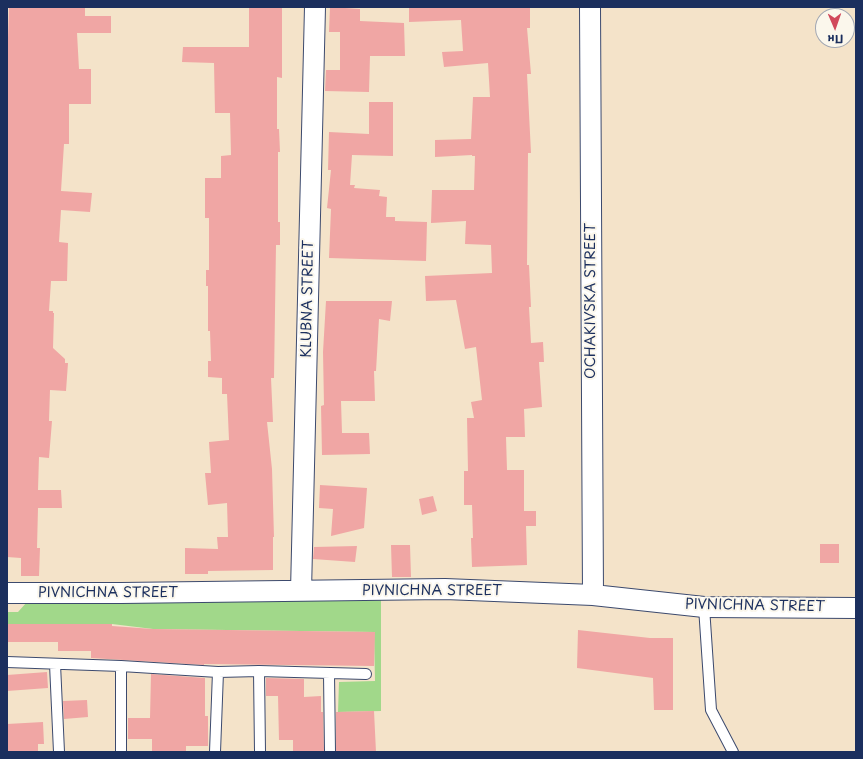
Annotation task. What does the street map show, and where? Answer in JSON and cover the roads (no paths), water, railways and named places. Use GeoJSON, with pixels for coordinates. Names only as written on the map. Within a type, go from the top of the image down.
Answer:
{"type":"FeatureCollection","features":[{"type":"Feature","properties":{"kind":"street","name":"KLUBNA STREET"},"geometry":{"type":"LineString","coordinates":[[301,591],[315,7]]}},
{"type":"Feature","properties":{"kind":"street","name":"OCHAKIVSKA STREET"},"geometry":{"type":"LineString","coordinates":[[590,7],[593,595]]}},
{"type":"Feature","properties":{"kind":"street","name":"PIVNICHNA STREET"},"geometry":{"type":"LineString","coordinates":[[7,593],[445,589],[593,595],[704,607],[856,608]]}},
{"type":"Feature","properties":{"kind":"lane"},"geometry":{"type":"LineString","coordinates":[[704,607],[711,710],[733,752]]}},
{"type":"Feature","properties":{"kind":"lane"},"geometry":{"type":"LineString","coordinates":[[7,662],[121,666],[218,672],[259,671],[366,674]]}},
{"type":"Feature","properties":{"kind":"lane"},"geometry":{"type":"LineString","coordinates":[[55,664],[59,752]]}},
{"type":"Feature","properties":{"kind":"lane"},"geometry":{"type":"LineString","coordinates":[[121,666],[121,752]]}},
{"type":"Feature","properties":{"kind":"lane"},"geometry":{"type":"LineString","coordinates":[[259,671],[260,752]]}},
{"type":"Feature","properties":{"kind":"lane"},"geometry":{"type":"LineString","coordinates":[[215,752],[218,672]]}},
{"type":"Feature","properties":{"kind":"lane"},"geometry":{"type":"LineString","coordinates":[[329,674],[330,752]]}}]}
